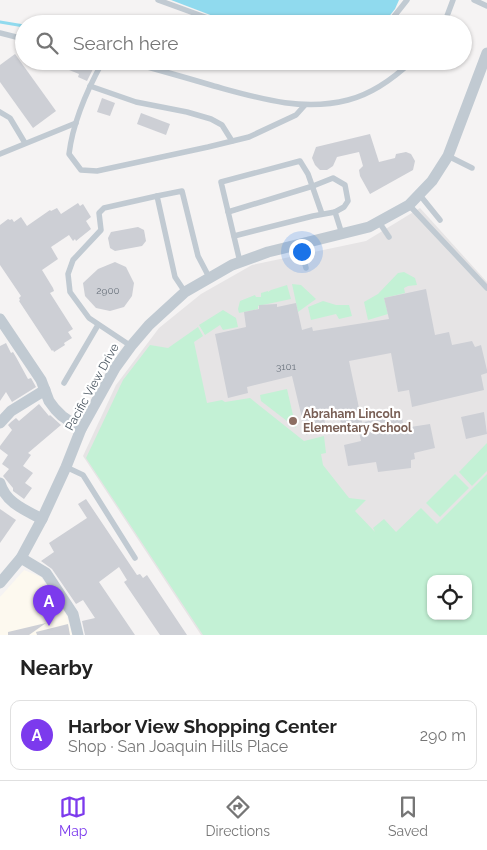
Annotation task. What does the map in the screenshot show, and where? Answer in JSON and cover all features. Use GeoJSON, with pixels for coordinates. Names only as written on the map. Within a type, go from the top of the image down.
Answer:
{"type":"FeatureCollection","features":[{"type":"Feature","properties":{"kind":"street","name":"Pacific View Drive"},"geometry":{"type":"LineString","coordinates":[[0,583],[21,558],[42,519],[82,429],[116,368],[130,346],[149,325],[185,292],[209,277],[240,262],[268,252],[370,227],[408,205],[432,181],[448,156],[487,53]]}},
{"type":"Feature","properties":{"kind":"street"},"geometry":{"type":"LineString","coordinates":[[0,319],[41,380],[54,409],[82,429]]}},
{"type":"Feature","properties":{"kind":"street"},"geometry":{"type":"LineString","coordinates":[[0,423],[11,411],[45,390]]}},
{"type":"Feature","properties":{"kind":"street"},"geometry":{"type":"LineString","coordinates":[[0,483],[12,502],[42,519]]}},
{"type":"Feature","properties":{"kind":"street"},"geometry":{"type":"LineString","coordinates":[[21,558],[46,573],[73,614],[78,635]]}},
{"type":"Feature","properties":{"kind":"lane"},"geometry":{"type":"LineString","coordinates":[[158,0],[199,15]]}},
{"type":"Feature","properties":{"kind":"lane"},"geometry":{"type":"LineString","coordinates":[[395,15],[407,0]]}},
{"type":"Feature","properties":{"kind":"lane"},"geometry":{"type":"LineString","coordinates":[[447,15],[453,0]]}},
{"type":"Feature","properties":{"kind":"lane"},"geometry":{"type":"LineString","coordinates":[[474,0],[484,3]]}},
{"type":"Feature","properties":{"kind":"lane"},"geometry":{"type":"LineString","coordinates":[[0,33],[15,37]]}},
{"type":"Feature","properties":{"kind":"lane"},"geometry":{"type":"LineString","coordinates":[[98,70],[90,86],[70,139],[69,154],[81,170],[97,171],[249,137],[296,115],[305,104]]}},
{"type":"Feature","properties":{"kind":"lane"},"geometry":{"type":"LineString","coordinates":[[158,70],[269,101],[305,104],[348,100],[379,87],[401,70]]}},
{"type":"Feature","properties":{"kind":"lane"},"geometry":{"type":"LineString","coordinates":[[90,86],[136,102],[187,112],[211,120],[222,125],[232,141]]}},
{"type":"Feature","properties":{"kind":"lane"},"geometry":{"type":"LineString","coordinates":[[0,112],[10,118],[25,143]]}},
{"type":"Feature","properties":{"kind":"lane"},"geometry":{"type":"LineString","coordinates":[[0,154],[76,122]]}},
{"type":"Feature","properties":{"kind":"lane"},"geometry":{"type":"LineString","coordinates":[[448,156],[472,168]]}},
{"type":"Feature","properties":{"kind":"lane"},"geometry":{"type":"LineString","coordinates":[[240,262],[221,182],[300,161],[313,186],[322,214]]}},
{"type":"Feature","properties":{"kind":"lane"},"geometry":{"type":"LineString","coordinates":[[228,212],[333,178],[345,185],[348,201],[344,207],[335,212],[234,236]]}},
{"type":"Feature","properties":{"kind":"lane"},"geometry":{"type":"LineString","coordinates":[[130,346],[89,318],[70,292],[68,274],[73,260],[101,230],[99,213],[104,208],[182,191],[198,256],[209,277]]}},
{"type":"Feature","properties":{"kind":"lane"},"geometry":{"type":"LineString","coordinates":[[419,194],[440,220]]}},
{"type":"Feature","properties":{"kind":"lane"},"geometry":{"type":"LineString","coordinates":[[157,196],[175,277],[185,292]]}},
{"type":"Feature","properties":{"kind":"lane"},"geometry":{"type":"LineString","coordinates":[[408,205],[487,288]]}},
{"type":"Feature","properties":{"kind":"lane"},"geometry":{"type":"LineString","coordinates":[[335,212],[342,234]]}},
{"type":"Feature","properties":{"kind":"lane"},"geometry":{"type":"LineString","coordinates":[[379,222],[389,237]]}},
{"type":"Feature","properties":{"kind":"lane"},"geometry":{"type":"LineString","coordinates":[[300,244],[306,268]]}},
{"type":"Feature","properties":{"kind":"lane"},"geometry":{"type":"LineString","coordinates":[[64,383],[98,325]]}},
{"type":"Feature","properties":{"kind":"lane"},"geometry":{"type":"LineString","coordinates":[[66,467],[83,475],[135,558]]}},
{"type":"Feature","properties":{"kind":"shaded area","name":"Abraham Lincoln Elementary School"},"geometry":{"type":"Polygon","coordinates":[[[420,208],[487,282],[487,635],[201,635],[83,456],[116,385],[159,328],[201,294],[252,265],[366,241],[420,208]]]}},
{"type":"Feature","properties":{"kind":"shaded area"},"geometry":{"type":"Polygon","coordinates":[[[24,570],[41,577],[67,616],[72,635],[0,635],[0,597],[24,570]]]}},
{"type":"Feature","properties":{"kind":"green space"},"geometry":{"type":"Polygon","coordinates":[[[404,272],[415,278],[417,285],[404,288],[405,293],[384,298],[388,314],[368,320],[364,302],[378,294],[398,273],[404,272]]]}},
{"type":"Feature","properties":{"kind":"green space"},"geometry":{"type":"Polygon","coordinates":[[[292,284],[301,285],[316,299],[298,312],[292,284]]]}},
{"type":"Feature","properties":{"kind":"green space"},"geometry":{"type":"Polygon","coordinates":[[[287,285],[291,299],[258,306],[258,309],[239,313],[240,301],[255,295],[256,297],[261,297],[261,293],[287,285]]]}},
{"type":"Feature","properties":{"kind":"green space"},"geometry":{"type":"Polygon","coordinates":[[[323,301],[336,305],[349,305],[352,316],[339,319],[336,314],[311,320],[308,307],[323,301]]]}},
{"type":"Feature","properties":{"kind":"green space"},"geometry":{"type":"Polygon","coordinates":[[[223,310],[236,318],[238,327],[223,330],[220,325],[205,335],[199,325],[223,310]]]}},
{"type":"Feature","properties":{"kind":"green space"},"geometry":{"type":"Polygon","coordinates":[[[198,327],[203,336],[194,342],[207,403],[250,398],[304,441],[324,436],[326,453],[321,454],[323,465],[349,498],[366,500],[355,511],[375,532],[373,528],[384,519],[396,532],[421,508],[437,524],[487,474],[487,635],[203,635],[86,458],[123,380],[150,345],[168,348],[198,327]]]}},
{"type":"Feature","properties":{"kind":"green space"},"geometry":{"type":"Polygon","coordinates":[[[287,389],[296,428],[261,401],[260,395],[287,389]]]}},
{"type":"Feature","properties":{"kind":"green space"},"geometry":{"type":"Polygon","coordinates":[[[487,443],[487,471],[472,486],[459,472],[487,443]]]}},
{"type":"Feature","properties":{"kind":"green space"},"geometry":{"type":"Polygon","coordinates":[[[455,474],[469,488],[440,517],[426,503],[455,474]]]}},
{"type":"Feature","properties":{"kind":"water"},"geometry":{"type":"Polygon","coordinates":[[[171,0],[399,0],[390,15],[210,15],[171,0]]]}},
{"type":"Feature","properties":{"kind":"building"},"geometry":{"type":"Polygon","coordinates":[[[15,54],[15,70],[27,70],[56,111],[33,128],[0,82],[0,65],[15,54]]]}},
{"type":"Feature","properties":{"kind":"building"},"geometry":{"type":"Polygon","coordinates":[[[69,70],[92,70],[87,81],[78,77],[79,74],[69,70]]]}},
{"type":"Feature","properties":{"kind":"building"},"geometry":{"type":"Polygon","coordinates":[[[102,98],[115,103],[110,116],[97,112],[102,98]]]}},
{"type":"Feature","properties":{"kind":"building"},"geometry":{"type":"Polygon","coordinates":[[[141,113],[170,124],[166,135],[137,124],[141,113]]]}},
{"type":"Feature","properties":{"kind":"building"},"geometry":{"type":"Polygon","coordinates":[[[370,134],[379,162],[395,158],[396,154],[406,152],[411,154],[415,161],[413,170],[370,194],[360,176],[359,170],[363,166],[359,152],[337,157],[333,166],[327,170],[320,170],[315,165],[312,158],[316,147],[370,134]]]}},
{"type":"Feature","properties":{"kind":"building"},"geometry":{"type":"Polygon","coordinates":[[[78,203],[80,206],[83,204],[91,217],[86,221],[91,229],[76,241],[75,239],[73,241],[69,235],[51,247],[58,259],[42,270],[53,288],[54,291],[50,293],[73,329],[68,332],[72,338],[54,352],[19,301],[21,296],[0,265],[0,225],[8,219],[12,219],[14,222],[21,217],[27,226],[50,210],[57,208],[61,214],[78,203]]]}},
{"type":"Feature","properties":{"kind":"building"},"geometry":{"type":"Polygon","coordinates":[[[138,227],[144,230],[146,241],[142,246],[115,251],[110,248],[108,238],[111,232],[138,227]]]}},
{"type":"Feature","properties":{"kind":"building"},"geometry":{"type":"Polygon","coordinates":[[[115,262],[126,267],[134,283],[132,296],[124,307],[110,311],[96,308],[85,296],[83,283],[98,269],[115,262]]]}},
{"type":"Feature","properties":{"kind":"building"},"geometry":{"type":"Polygon","coordinates":[[[426,289],[435,335],[449,332],[452,345],[472,341],[475,347],[481,345],[487,370],[487,373],[481,375],[484,390],[412,407],[409,390],[398,392],[391,353],[349,361],[362,422],[360,423],[388,417],[388,420],[402,418],[404,428],[430,424],[435,448],[414,453],[415,459],[411,460],[411,468],[378,472],[376,462],[348,466],[344,445],[361,441],[357,424],[342,427],[339,416],[324,418],[326,429],[306,435],[292,376],[247,387],[248,393],[228,398],[215,334],[246,327],[244,312],[259,309],[259,305],[277,304],[277,307],[296,303],[302,330],[312,327],[313,331],[389,319],[384,298],[426,289]]]}},
{"type":"Feature","properties":{"kind":"building"},"geometry":{"type":"Polygon","coordinates":[[[6,343],[28,379],[31,378],[36,387],[12,402],[6,392],[0,401],[0,346],[6,343]]]}},
{"type":"Feature","properties":{"kind":"building"},"geometry":{"type":"Polygon","coordinates":[[[39,404],[49,416],[61,425],[28,453],[31,455],[23,466],[33,473],[25,483],[32,488],[24,499],[13,491],[13,488],[3,476],[9,469],[2,464],[8,455],[0,449],[0,446],[12,430],[8,425],[16,418],[19,421],[39,404]]]}},
{"type":"Feature","properties":{"kind":"building"},"geometry":{"type":"Polygon","coordinates":[[[484,412],[487,434],[466,439],[461,417],[484,412]]]}},
{"type":"Feature","properties":{"kind":"building"},"geometry":{"type":"Polygon","coordinates":[[[86,499],[137,575],[140,574],[143,578],[147,575],[187,635],[160,635],[124,582],[127,580],[119,567],[99,582],[135,635],[85,635],[82,621],[95,618],[83,600],[76,604],[52,569],[41,561],[54,552],[49,543],[87,518],[78,504],[86,499]]]}},
{"type":"Feature","properties":{"kind":"building"},"geometry":{"type":"Polygon","coordinates":[[[0,509],[16,520],[0,543],[0,509]]]}},
{"type":"Feature","properties":{"kind":"building"},"geometry":{"type":"Polygon","coordinates":[[[46,623],[29,635],[8,635],[8,632],[46,623]]]}},
{"type":"Feature","properties":{"kind":"building"},"geometry":{"type":"Polygon","coordinates":[[[68,624],[70,635],[37,635],[36,632],[68,624]]]}},
{"type":"Feature","properties":{"kind":"waterway"},"geometry":{"type":"LineString","coordinates":[[0,22],[15,24]]}},
{"type":"Feature","properties":{"kind":"place","name":"Abraham Lincoln Elementary School"},"geometry":{"type":"Point","coordinates":[293,421]}},
{"type":"Feature","properties":{"kind":"place","name":"Harbor View Shopping Center"},"geometry":{"type":"Point","coordinates":[49,626]}}]}
